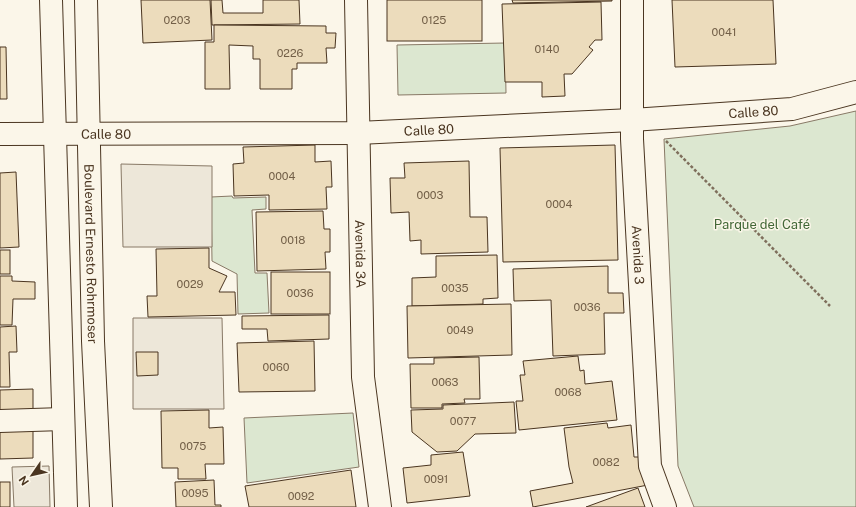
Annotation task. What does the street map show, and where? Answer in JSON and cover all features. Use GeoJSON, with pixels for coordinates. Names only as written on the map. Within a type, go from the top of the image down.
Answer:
{"type":"FeatureCollection","features":[{"type":"Feature","properties":{"kind":"street"},"geometry":{"type":"LineString","coordinates":[[51,0],[66,507]]}},
{"type":"Feature","properties":{"kind":"street","name":"Boulevard Ernesto Rohrmoser"},"geometry":{"type":"LineString","coordinates":[[86,0],[93,341],[101,507]]}},
{"type":"Feature","properties":{"kind":"street","name":"Avenida 3A"},"geometry":{"type":"LineString","coordinates":[[356,0],[363,377],[380,507]]}},
{"type":"Feature","properties":{"kind":"street","name":"Avenida 3"},"geometry":{"type":"LineString","coordinates":[[632,0],[632,130],[650,466],[666,507]]}},
{"type":"Feature","properties":{"kind":"street","name":"Calle 80"},"geometry":{"type":"LineString","coordinates":[[0,134],[358,133],[632,130],[792,110],[856,92]]}},
{"type":"Feature","properties":{"kind":"street"},"geometry":{"type":"LineString","coordinates":[[0,422],[64,419]]}},
{"type":"Feature","properties":{"kind":"path"},"geometry":{"type":"LineString","coordinates":[[632,130],[664,139],[830,306]]}},
{"type":"Feature","properties":{"kind":"green space"},"geometry":{"type":"Polygon","coordinates":[[[505,43],[506,93],[398,95],[397,45],[505,43]]]}},
{"type":"Feature","properties":{"kind":"green space","name":"Parque del Café"},"geometry":{"type":"Polygon","coordinates":[[[856,111],[856,507],[694,507],[678,466],[664,139],[790,126],[856,111]]]}},
{"type":"Feature","properties":{"kind":"green space"},"geometry":{"type":"Polygon","coordinates":[[[232,196],[233,198],[266,197],[266,209],[252,210],[255,273],[267,273],[269,313],[238,314],[237,274],[212,261],[211,197],[232,196]]]}},
{"type":"Feature","properties":{"kind":"green space"},"geometry":{"type":"Polygon","coordinates":[[[353,413],[359,467],[247,483],[244,418],[353,413]]]}},
{"type":"Feature","properties":{"kind":"shaded area"},"geometry":{"type":"Polygon","coordinates":[[[121,164],[212,166],[212,247],[123,247],[121,164]]]}},
{"type":"Feature","properties":{"kind":"shaded area"},"geometry":{"type":"Polygon","coordinates":[[[133,318],[222,318],[224,409],[133,409],[133,318]]]}},
{"type":"Feature","properties":{"kind":"shaded area"},"geometry":{"type":"Polygon","coordinates":[[[49,466],[50,507],[14,507],[12,467],[49,466]]]}},
{"type":"Feature","properties":{"kind":"building"},"geometry":{"type":"Polygon","coordinates":[[[141,0],[210,0],[212,40],[143,43],[141,0]]]}},
{"type":"Feature","properties":{"kind":"building"},"geometry":{"type":"Polygon","coordinates":[[[211,0],[222,0],[223,13],[263,13],[263,0],[299,0],[300,24],[212,25],[211,0]]]}},
{"type":"Feature","properties":{"kind":"building"},"geometry":{"type":"Polygon","coordinates":[[[387,0],[482,0],[482,41],[387,41],[387,0]]]}},
{"type":"Feature","properties":{"kind":"building"},"geometry":{"type":"Polygon","coordinates":[[[512,0],[612,0],[612,1],[513,3],[512,0]]]}},
{"type":"Feature","properties":{"kind":"building"},"geometry":{"type":"Polygon","coordinates":[[[672,0],[773,0],[776,64],[675,67],[672,0]]]}},
{"type":"Feature","properties":{"kind":"building"},"geometry":{"type":"Polygon","coordinates":[[[601,2],[602,40],[595,40],[589,47],[593,50],[572,74],[564,74],[565,96],[542,97],[542,82],[505,82],[502,4],[601,2]]]}},
{"type":"Feature","properties":{"kind":"building"},"geometry":{"type":"Polygon","coordinates":[[[214,25],[326,26],[326,33],[336,33],[335,48],[326,48],[327,63],[297,63],[297,69],[292,69],[292,89],[260,89],[260,59],[253,59],[253,46],[229,45],[230,89],[205,89],[205,42],[214,42],[214,25]]]}},
{"type":"Feature","properties":{"kind":"building"},"geometry":{"type":"Polygon","coordinates":[[[0,47],[6,47],[7,99],[0,99],[0,47]]]}},
{"type":"Feature","properties":{"kind":"building"},"geometry":{"type":"Polygon","coordinates":[[[315,145],[315,162],[331,161],[332,187],[326,187],[327,209],[269,210],[269,195],[234,196],[233,164],[244,163],[243,147],[315,145]]]}},
{"type":"Feature","properties":{"kind":"building"},"geometry":{"type":"Polygon","coordinates":[[[615,145],[618,260],[503,262],[500,148],[615,145]]]}},
{"type":"Feature","properties":{"kind":"building"},"geometry":{"type":"Polygon","coordinates":[[[469,161],[470,217],[487,217],[488,252],[421,254],[421,240],[410,241],[409,212],[391,213],[390,178],[405,178],[404,163],[469,161]]]}},
{"type":"Feature","properties":{"kind":"building"},"geometry":{"type":"Polygon","coordinates":[[[16,172],[19,247],[0,248],[0,173],[16,172]]]}},
{"type":"Feature","properties":{"kind":"building"},"geometry":{"type":"Polygon","coordinates":[[[323,211],[324,229],[330,229],[330,252],[325,252],[326,269],[257,271],[256,212],[323,211]]]}},
{"type":"Feature","properties":{"kind":"building"},"geometry":{"type":"Polygon","coordinates":[[[209,248],[209,268],[227,276],[219,292],[235,292],[236,315],[148,317],[147,296],[157,296],[156,249],[209,248]]]}},
{"type":"Feature","properties":{"kind":"building"},"geometry":{"type":"Polygon","coordinates":[[[0,250],[10,250],[10,274],[0,274],[0,250]]]}},
{"type":"Feature","properties":{"kind":"building"},"geometry":{"type":"Polygon","coordinates":[[[497,255],[498,298],[483,299],[483,304],[412,306],[412,278],[436,277],[436,256],[497,255]]]}},
{"type":"Feature","properties":{"kind":"building"},"geometry":{"type":"Polygon","coordinates":[[[608,266],[608,293],[623,293],[624,313],[604,313],[605,354],[553,356],[551,300],[514,301],[513,269],[608,266]]]}},
{"type":"Feature","properties":{"kind":"building"},"geometry":{"type":"Polygon","coordinates":[[[271,272],[330,272],[330,314],[271,314],[271,272]]]}},
{"type":"Feature","properties":{"kind":"building"},"geometry":{"type":"Polygon","coordinates":[[[0,276],[12,276],[12,281],[35,282],[35,299],[13,299],[12,325],[0,325],[0,276]]]}},
{"type":"Feature","properties":{"kind":"building"},"geometry":{"type":"Polygon","coordinates":[[[511,304],[512,355],[408,358],[407,306],[511,304]]]}},
{"type":"Feature","properties":{"kind":"building"},"geometry":{"type":"Polygon","coordinates":[[[329,315],[329,339],[268,341],[267,329],[242,329],[242,316],[329,315]]]}},
{"type":"Feature","properties":{"kind":"building"},"geometry":{"type":"Polygon","coordinates":[[[16,326],[17,352],[9,352],[10,387],[0,387],[0,327],[16,326]]]}},
{"type":"Feature","properties":{"kind":"building"},"geometry":{"type":"Polygon","coordinates":[[[314,341],[315,391],[239,392],[237,343],[314,341]]]}},
{"type":"Feature","properties":{"kind":"building"},"geometry":{"type":"Polygon","coordinates":[[[136,352],[158,352],[158,375],[137,376],[136,352]]]}},
{"type":"Feature","properties":{"kind":"building"},"geometry":{"type":"Polygon","coordinates":[[[578,356],[580,371],[584,370],[585,384],[612,381],[617,420],[519,430],[516,401],[523,401],[520,375],[525,375],[523,361],[578,356]]]}},
{"type":"Feature","properties":{"kind":"building"},"geometry":{"type":"Polygon","coordinates":[[[479,357],[480,399],[464,399],[465,403],[442,404],[442,408],[411,408],[410,364],[434,364],[434,358],[479,357]]]}},
{"type":"Feature","properties":{"kind":"building"},"geometry":{"type":"Polygon","coordinates":[[[33,389],[33,458],[0,459],[0,390],[33,389]]]}},
{"type":"Feature","properties":{"kind":"building"},"geometry":{"type":"Polygon","coordinates":[[[514,402],[516,433],[475,434],[457,451],[437,452],[412,432],[411,410],[443,409],[443,405],[514,402]]]}},
{"type":"Feature","properties":{"kind":"building"},"geometry":{"type":"Polygon","coordinates":[[[209,410],[209,428],[223,427],[224,464],[205,464],[206,479],[178,479],[178,468],[162,468],[161,411],[209,410]]]}},
{"type":"Feature","properties":{"kind":"building"},"geometry":{"type":"Polygon","coordinates":[[[607,423],[608,428],[631,425],[634,457],[643,457],[648,485],[533,507],[530,491],[573,483],[569,467],[564,428],[607,423]]]}},
{"type":"Feature","properties":{"kind":"building"},"geometry":{"type":"Polygon","coordinates":[[[463,452],[470,496],[407,503],[403,468],[431,465],[431,455],[463,452]]]}},
{"type":"Feature","properties":{"kind":"building"},"geometry":{"type":"Polygon","coordinates":[[[351,470],[356,507],[249,507],[245,486],[351,470]]]}},
{"type":"Feature","properties":{"kind":"building"},"geometry":{"type":"Polygon","coordinates":[[[214,480],[215,505],[221,505],[221,507],[176,507],[175,482],[214,480]]]}},
{"type":"Feature","properties":{"kind":"building"},"geometry":{"type":"Polygon","coordinates":[[[0,482],[10,482],[10,507],[0,507],[0,482]]]}},
{"type":"Feature","properties":{"kind":"building"},"geometry":{"type":"Polygon","coordinates":[[[638,488],[645,507],[586,507],[638,488]]]}}]}
